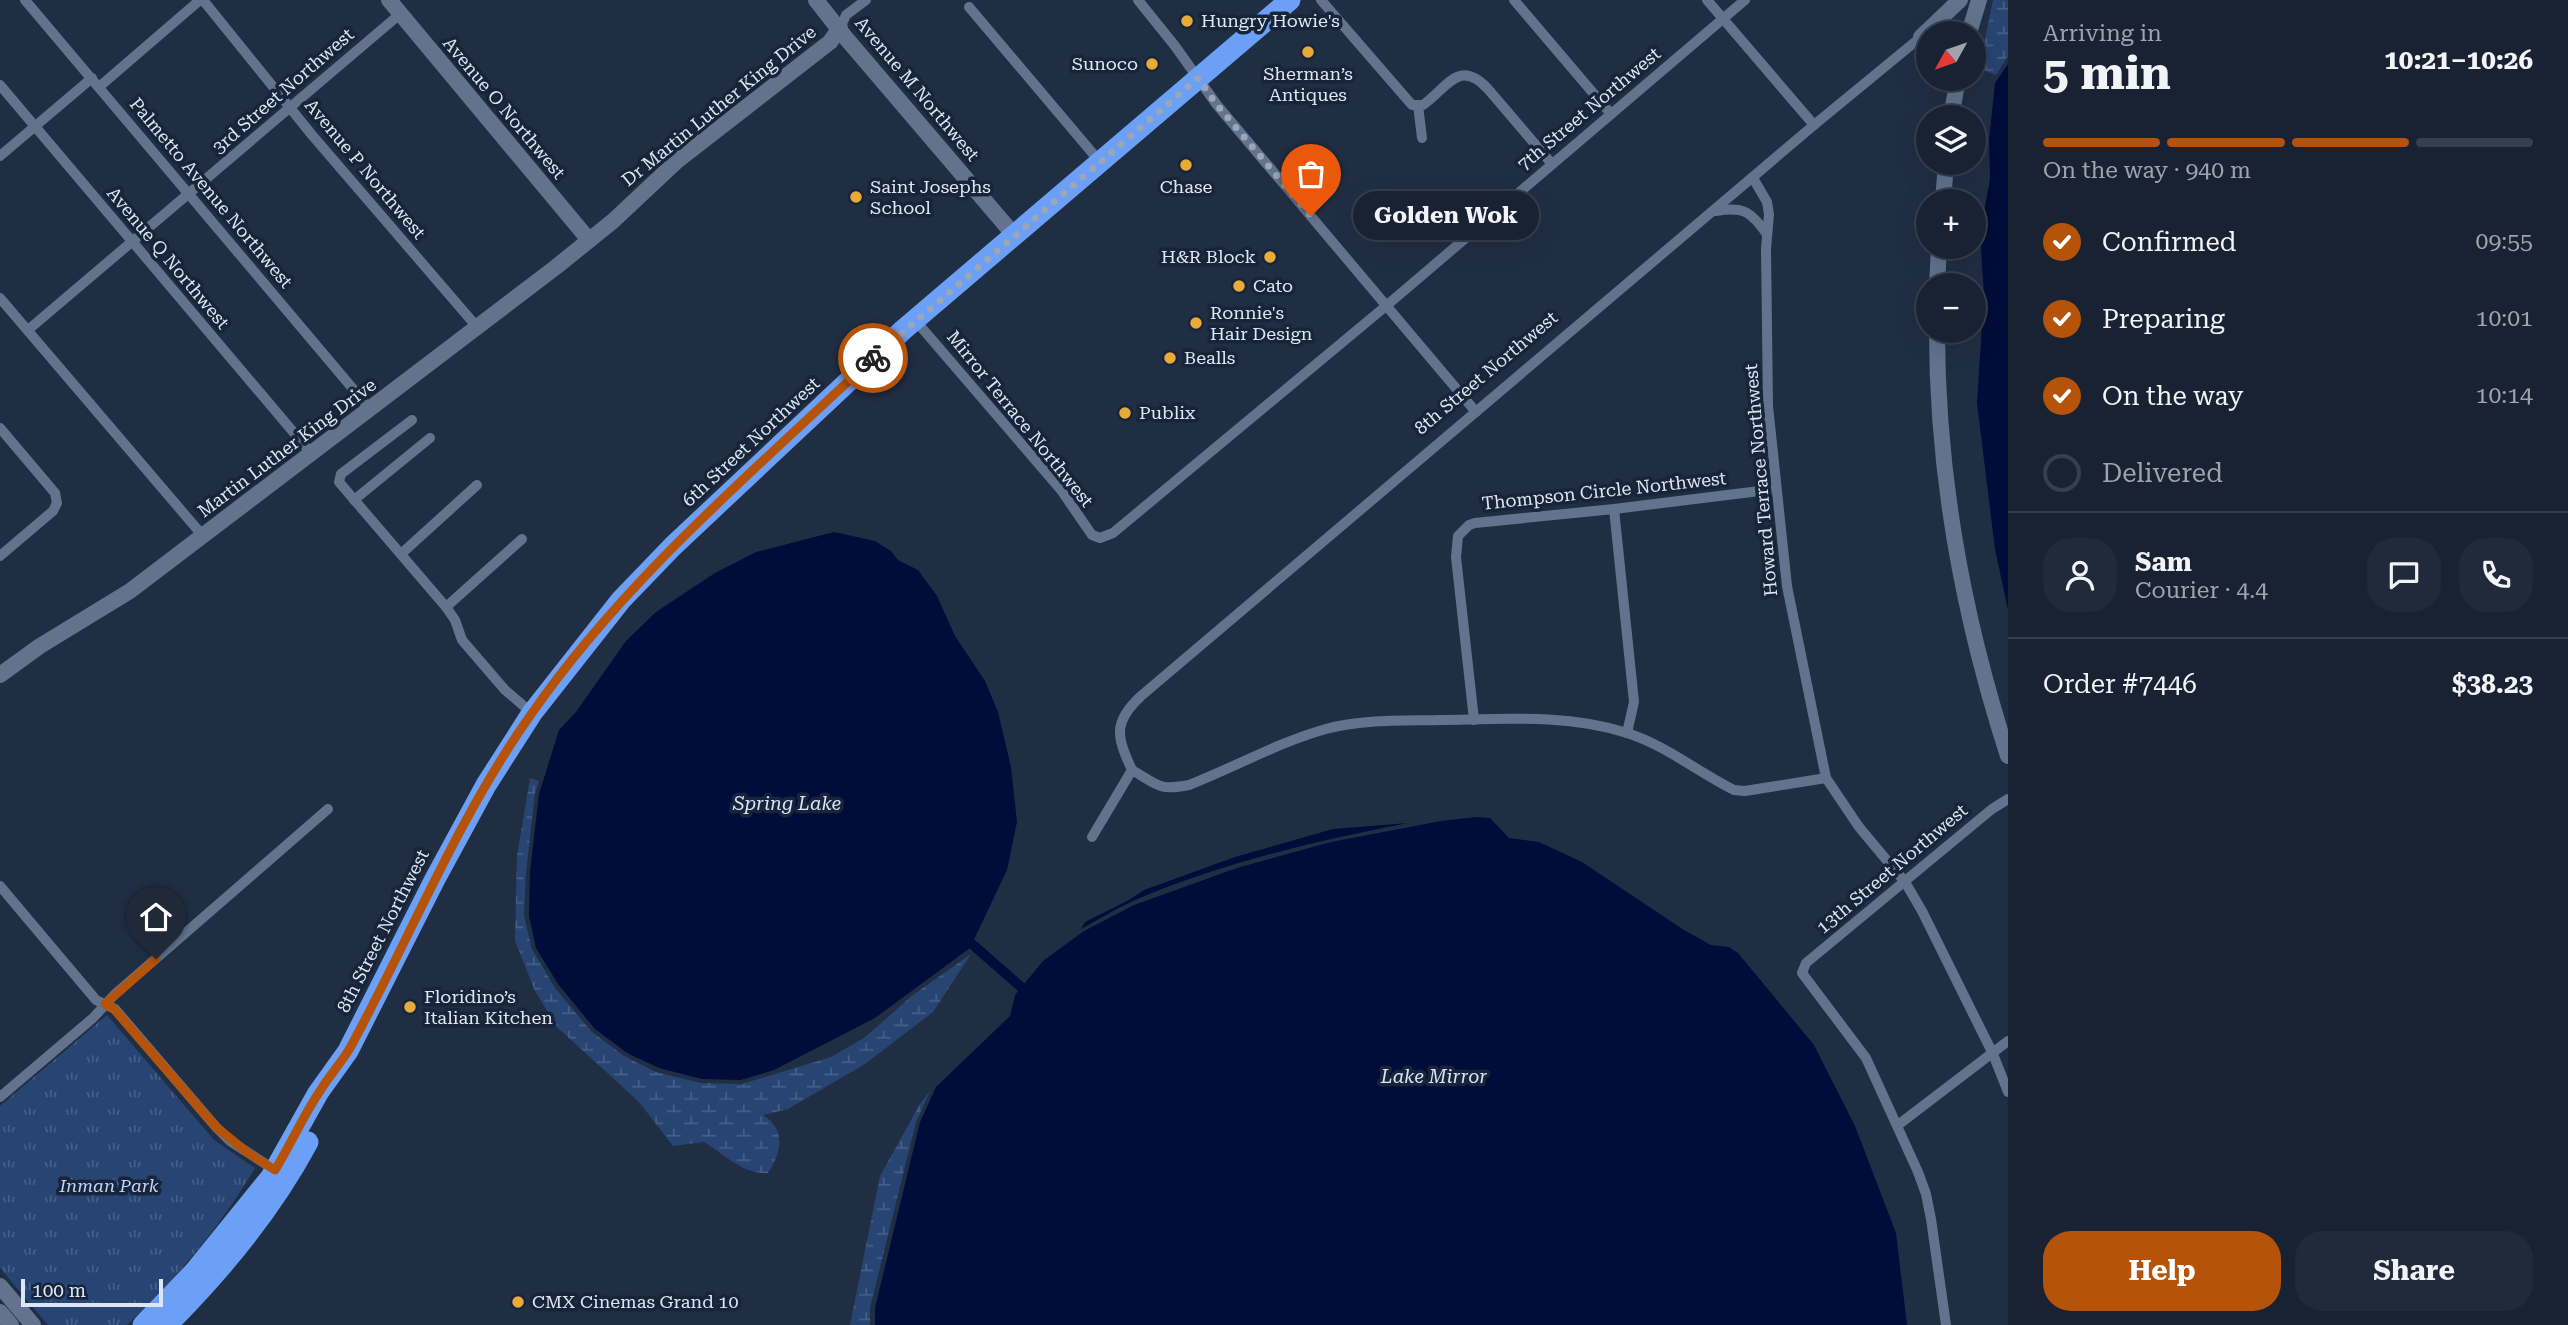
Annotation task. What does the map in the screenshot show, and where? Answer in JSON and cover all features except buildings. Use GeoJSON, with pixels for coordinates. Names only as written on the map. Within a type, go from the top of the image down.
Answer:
{"type":"FeatureCollection","features":[{"type":"Feature","properties":{"kind":"highway","name":"6th Street Northwest"},"geometry":{"type":"LineString","coordinates":[[459,832],[532,713],[598,628],[648,571],[915,320],[1290,0]]}},
{"type":"Feature","properties":{"kind":"highway","name":"8th Street Northwest"},"geometry":{"type":"LineString","coordinates":[[167,1325],[237,1249],[269,1206],[302,1153],[331,1100],[348,1051],[459,832]]}},
{"type":"Feature","properties":{"kind":"highway","name":"8th Street Northwest"},"geometry":{"type":"LineString","coordinates":[[143,1325],[194,1272],[273,1173],[318,1093],[348,1051]]}},
{"type":"Feature","properties":{"kind":"highway"},"geometry":{"type":"LineString","coordinates":[[237,1249],[238,1233],[273,1173]]}},
{"type":"Feature","properties":{"kind":"street","name":"Palmetto Avenue Northwest"},"geometry":{"type":"LineString","coordinates":[[25,0],[370,409]]}},
{"type":"Feature","properties":{"kind":"street"},"geometry":{"type":"LineString","coordinates":[[0,156],[202,0]]}},
{"type":"Feature","properties":{"kind":"street","name":"Avenue P Northwest"},"geometry":{"type":"LineString","coordinates":[[202,0],[477,327]]}},
{"type":"Feature","properties":{"kind":"street","name":"Avenue O Northwest"},"geometry":{"type":"LineString","coordinates":[[389,0],[589,240]]}},
{"type":"Feature","properties":{"kind":"street","name":"Avenue M Northwest"},"geometry":{"type":"LineString","coordinates":[[816,0],[1014,235]]}},
{"type":"Feature","properties":{"kind":"street"},"geometry":{"type":"LineString","coordinates":[[840,28],[846,15],[866,0]]}},
{"type":"Feature","properties":{"kind":"street"},"geometry":{"type":"LineString","coordinates":[[1138,0],[1217,105],[1476,412]]}},
{"type":"Feature","properties":{"kind":"street"},"geometry":{"type":"LineString","coordinates":[[1321,0],[1412,105],[1423,105],[1456,77],[1471,75],[1478,78],[1552,164]]}},
{"type":"Feature","properties":{"kind":"street"},"geometry":{"type":"LineString","coordinates":[[1514,0],[1611,114]]}},
{"type":"Feature","properties":{"kind":"street"},"geometry":{"type":"LineString","coordinates":[[1707,0],[1814,125]]}},
{"type":"Feature","properties":{"kind":"street","name":"7th Street Northwest"},"geometry":{"type":"LineString","coordinates":[[1100,538],[1119,530],[1745,0]]}},
{"type":"Feature","properties":{"kind":"street"},"geometry":{"type":"LineString","coordinates":[[1940,21],[1960,0]]}},
{"type":"Feature","properties":{"kind":"street"},"geometry":{"type":"LineString","coordinates":[[1973,21],[1979,0]]}},
{"type":"Feature","properties":{"kind":"street"},"geometry":{"type":"LineString","coordinates":[[969,7],[1101,162]]}},
{"type":"Feature","properties":{"kind":"street","name":"3rd Street Northwest"},"geometry":{"type":"LineString","coordinates":[[28,330],[400,14]]}},
{"type":"Feature","properties":{"kind":"street","name":"Dr Martin Luther King Drive"},"geometry":{"type":"LineString","coordinates":[[589,240],[613,221],[658,176],[830,42],[840,28]]}},
{"type":"Feature","properties":{"kind":"street","name":"8th Street Northwest"},"geometry":{"type":"LineString","coordinates":[[1132,770],[1119,741],[1119,732],[1131,705],[1814,125],[1916,43]]}},
{"type":"Feature","properties":{"kind":"street","name":"Avenue Q Northwest"},"geometry":{"type":"LineString","coordinates":[[0,85],[311,453]]}},
{"type":"Feature","properties":{"kind":"street"},"geometry":{"type":"LineString","coordinates":[[1418,105],[1422,138]]}},
{"type":"Feature","properties":{"kind":"street","name":"Howard Terrace Northwest"},"geometry":{"type":"LineString","coordinates":[[1753,178],[1766,202],[1769,214],[1768,393],[1787,586],[1826,778]]}},
{"type":"Feature","properties":{"kind":"street"},"geometry":{"type":"LineString","coordinates":[[1713,211],[1740,209],[1754,216],[1767,234]]}},
{"type":"Feature","properties":{"kind":"street","name":"Martin Luther King Drive"},"geometry":{"type":"LineString","coordinates":[[0,675],[40,646],[120,597],[203,536],[589,240]]}},
{"type":"Feature","properties":{"kind":"street"},"geometry":{"type":"LineString","coordinates":[[0,298],[203,536]]}},
{"type":"Feature","properties":{"kind":"street","name":"Mirror Terrace Northwest"},"geometry":{"type":"LineString","coordinates":[[915,320],[1061,490],[1092,535],[1100,538]]}},
{"type":"Feature","properties":{"kind":"street"},"geometry":{"type":"LineString","coordinates":[[1938,343],[1943,454],[1953,522],[1968,605],[2008,756]]}},
{"type":"Feature","properties":{"kind":"street"},"geometry":{"type":"LineString","coordinates":[[412,420],[341,474],[339,482],[446,607],[455,620],[462,640],[505,691],[532,713]]}},
{"type":"Feature","properties":{"kind":"street"},"geometry":{"type":"LineString","coordinates":[[0,428],[55,493],[56,502],[53,511],[0,555]]}},
{"type":"Feature","properties":{"kind":"street"},"geometry":{"type":"LineString","coordinates":[[354,500],[430,438]]}},
{"type":"Feature","properties":{"kind":"street"},"geometry":{"type":"LineString","coordinates":[[401,554],[477,485]]}},
{"type":"Feature","properties":{"kind":"street","name":"Thompson Circle Northwest"},"geometry":{"type":"LineString","coordinates":[[1474,720],[1456,558],[1458,536],[1469,525],[1776,489]]}},
{"type":"Feature","properties":{"kind":"street"},"geometry":{"type":"LineString","coordinates":[[1614,509],[1634,702],[1628,733]]}},
{"type":"Feature","properties":{"kind":"street"},"geometry":{"type":"LineString","coordinates":[[446,607],[522,539]]}},
{"type":"Feature","properties":{"kind":"street"},"geometry":{"type":"LineString","coordinates":[[1092,837],[1132,770],[1165,789],[1189,785],[1309,734],[1349,725],[1556,720],[1628,733],[1734,790],[1745,791],[1826,778],[1859,827],[1905,883],[1922,911],[1993,1054],[2008,1092]]}},
{"type":"Feature","properties":{"kind":"street","name":"13th Street Northwest"},"geometry":{"type":"LineString","coordinates":[[1898,1125],[1866,1058],[1805,980],[1802,973],[1805,963],[1992,809],[2008,799]]}},
{"type":"Feature","properties":{"kind":"street"},"geometry":{"type":"LineString","coordinates":[[2,1093],[93,1018],[105,1004],[328,810]]}},
{"type":"Feature","properties":{"kind":"street"},"geometry":{"type":"LineString","coordinates":[[0,886],[96,1000],[114,1009],[223,1134],[273,1173]]}},
{"type":"Feature","properties":{"kind":"street"},"geometry":{"type":"LineString","coordinates":[[1946,1325],[1926,1194],[1898,1125],[2008,1041]]}},
{"type":"Feature","properties":{"kind":"street"},"geometry":{"type":"LineString","coordinates":[[0,1286],[33,1325]]}},
{"type":"Feature","properties":{"kind":"street"},"geometry":{"type":"LineString","coordinates":[[0,1312],[11,1325]]}},
{"type":"Feature","properties":{"kind":"green space"},"geometry":{"type":"Polygon","coordinates":[[[1993,0],[2008,0],[2008,56],[1996,75],[1986,71],[1986,34],[1993,0]]]}},
{"type":"Feature","properties":{"kind":"green space"},"geometry":{"type":"Polygon","coordinates":[[[530,778],[539,781],[535,793],[526,873],[524,916],[532,949],[555,988],[592,1032],[624,1056],[656,1072],[701,1083],[742,1084],[831,1057],[864,1038],[913,995],[971,954],[933,1012],[865,1064],[788,1109],[763,1115],[775,1127],[779,1142],[779,1149],[768,1173],[742,1167],[704,1142],[673,1146],[639,1102],[558,1028],[535,991],[515,941],[517,856],[530,778]]]}},
{"type":"Feature","properties":{"kind":"green space","name":"Inman Park"},"geometry":{"type":"Polygon","coordinates":[[[107,1015],[214,1140],[255,1168],[197,1251],[127,1325],[48,1325],[0,1268],[0,1106],[107,1015]]]}},
{"type":"Feature","properties":{"kind":"green space"},"geometry":{"type":"Polygon","coordinates":[[[930,1091],[916,1122],[870,1308],[870,1325],[850,1325],[880,1176],[930,1091]]]}},
{"type":"Feature","properties":{"kind":"water"},"geometry":{"type":"Polygon","coordinates":[[[2008,64],[2008,610],[1995,549],[1977,403],[1981,343],[1986,343],[1986,273],[1983,273],[1982,259],[1986,259],[1989,140],[1995,83],[2008,64]]]}},
{"type":"Feature","properties":{"kind":"water","name":"Spring Lake"},"geometry":{"type":"Polygon","coordinates":[[[834,532],[875,541],[891,551],[898,560],[918,570],[937,596],[955,636],[985,681],[998,712],[1011,767],[1017,822],[1007,870],[970,948],[875,1018],[774,1070],[741,1080],[702,1079],[659,1068],[627,1053],[595,1029],[558,984],[536,948],[529,916],[530,872],[539,794],[559,730],[576,712],[626,641],[656,612],[715,573],[756,552],[834,532]]]}},
{"type":"Feature","properties":{"kind":"water","name":"Lake Mirror"},"geometry":{"type":"Polygon","coordinates":[[[1476,817],[1490,818],[1509,838],[1539,842],[1582,862],[1684,930],[1711,945],[1729,947],[1738,953],[1814,1045],[1855,1126],[1896,1233],[1907,1325],[875,1325],[875,1308],[920,1122],[936,1087],[1010,1016],[1015,995],[1043,961],[1084,931],[1134,905],[1237,868],[1331,842],[1476,817]]]}},
{"type":"Feature","properties":{"kind":"water"},"geometry":{"type":"Polygon","coordinates":[[[1408,823],[1338,837],[1200,875],[1133,901],[1081,929],[1085,922],[1144,890],[1235,857],[1333,829],[1408,823]]]}},
{"type":"Feature","properties":{"kind":"waterway"},"geometry":{"type":"LineString","coordinates":[[972,944],[1021,987]]}},
{"type":"Feature","properties":{"kind":"way so far"},"geometry":{"type":"LineString","coordinates":[[873,358],[1198,78],[1217,105],[1311,216]]}},
{"type":"Feature","properties":{"kind":"place","name":"Hungry Howie's"},"geometry":{"type":"Point","coordinates":[1187,21]}},
{"type":"Feature","properties":{"kind":"place","name":"Sherman’s Antiques"},"geometry":{"type":"Point","coordinates":[1308,52]}},
{"type":"Feature","properties":{"kind":"place","name":"Sunoco"},"geometry":{"type":"Point","coordinates":[1152,64]}},
{"type":"Feature","properties":{"kind":"place","name":"Chase"},"geometry":{"type":"Point","coordinates":[1186,165]}},
{"type":"Feature","properties":{"kind":"place","name":"Saint Josephs School"},"geometry":{"type":"Point","coordinates":[856,197]}},
{"type":"Feature","properties":{"kind":"place","name":"Golden Wok"},"geometry":{"type":"Point","coordinates":[1311,216]}},
{"type":"Feature","properties":{"kind":"place","name":"H&R Block"},"geometry":{"type":"Point","coordinates":[1270,257]}},
{"type":"Feature","properties":{"kind":"place","name":"Cato"},"geometry":{"type":"Point","coordinates":[1239,286]}},
{"type":"Feature","properties":{"kind":"place","name":"Ronnie's Hair Design"},"geometry":{"type":"Point","coordinates":[1196,323]}},
{"type":"Feature","properties":{"kind":"place","name":"Bealls"},"geometry":{"type":"Point","coordinates":[1170,358]}},
{"type":"Feature","properties":{"kind":"place","name":"Publix"},"geometry":{"type":"Point","coordinates":[1125,413]}},
{"type":"Feature","properties":{"kind":"place","name":"Floridino’s Italian Kitchen"},"geometry":{"type":"Point","coordinates":[410,1007]}},
{"type":"Feature","properties":{"kind":"place","name":"CMX Cinemas Grand 10"},"geometry":{"type":"Point","coordinates":[518,1302]}},
{"type":"Feature","properties":{"kind":"route"},"geometry":{"type":"LineString","coordinates":[[156,959],[105,1004],[114,1009],[216,1127],[230,1140],[275,1170],[318,1093],[348,1051],[457,836],[486,785],[554,683],[648,571],[873,358]]}}]}
